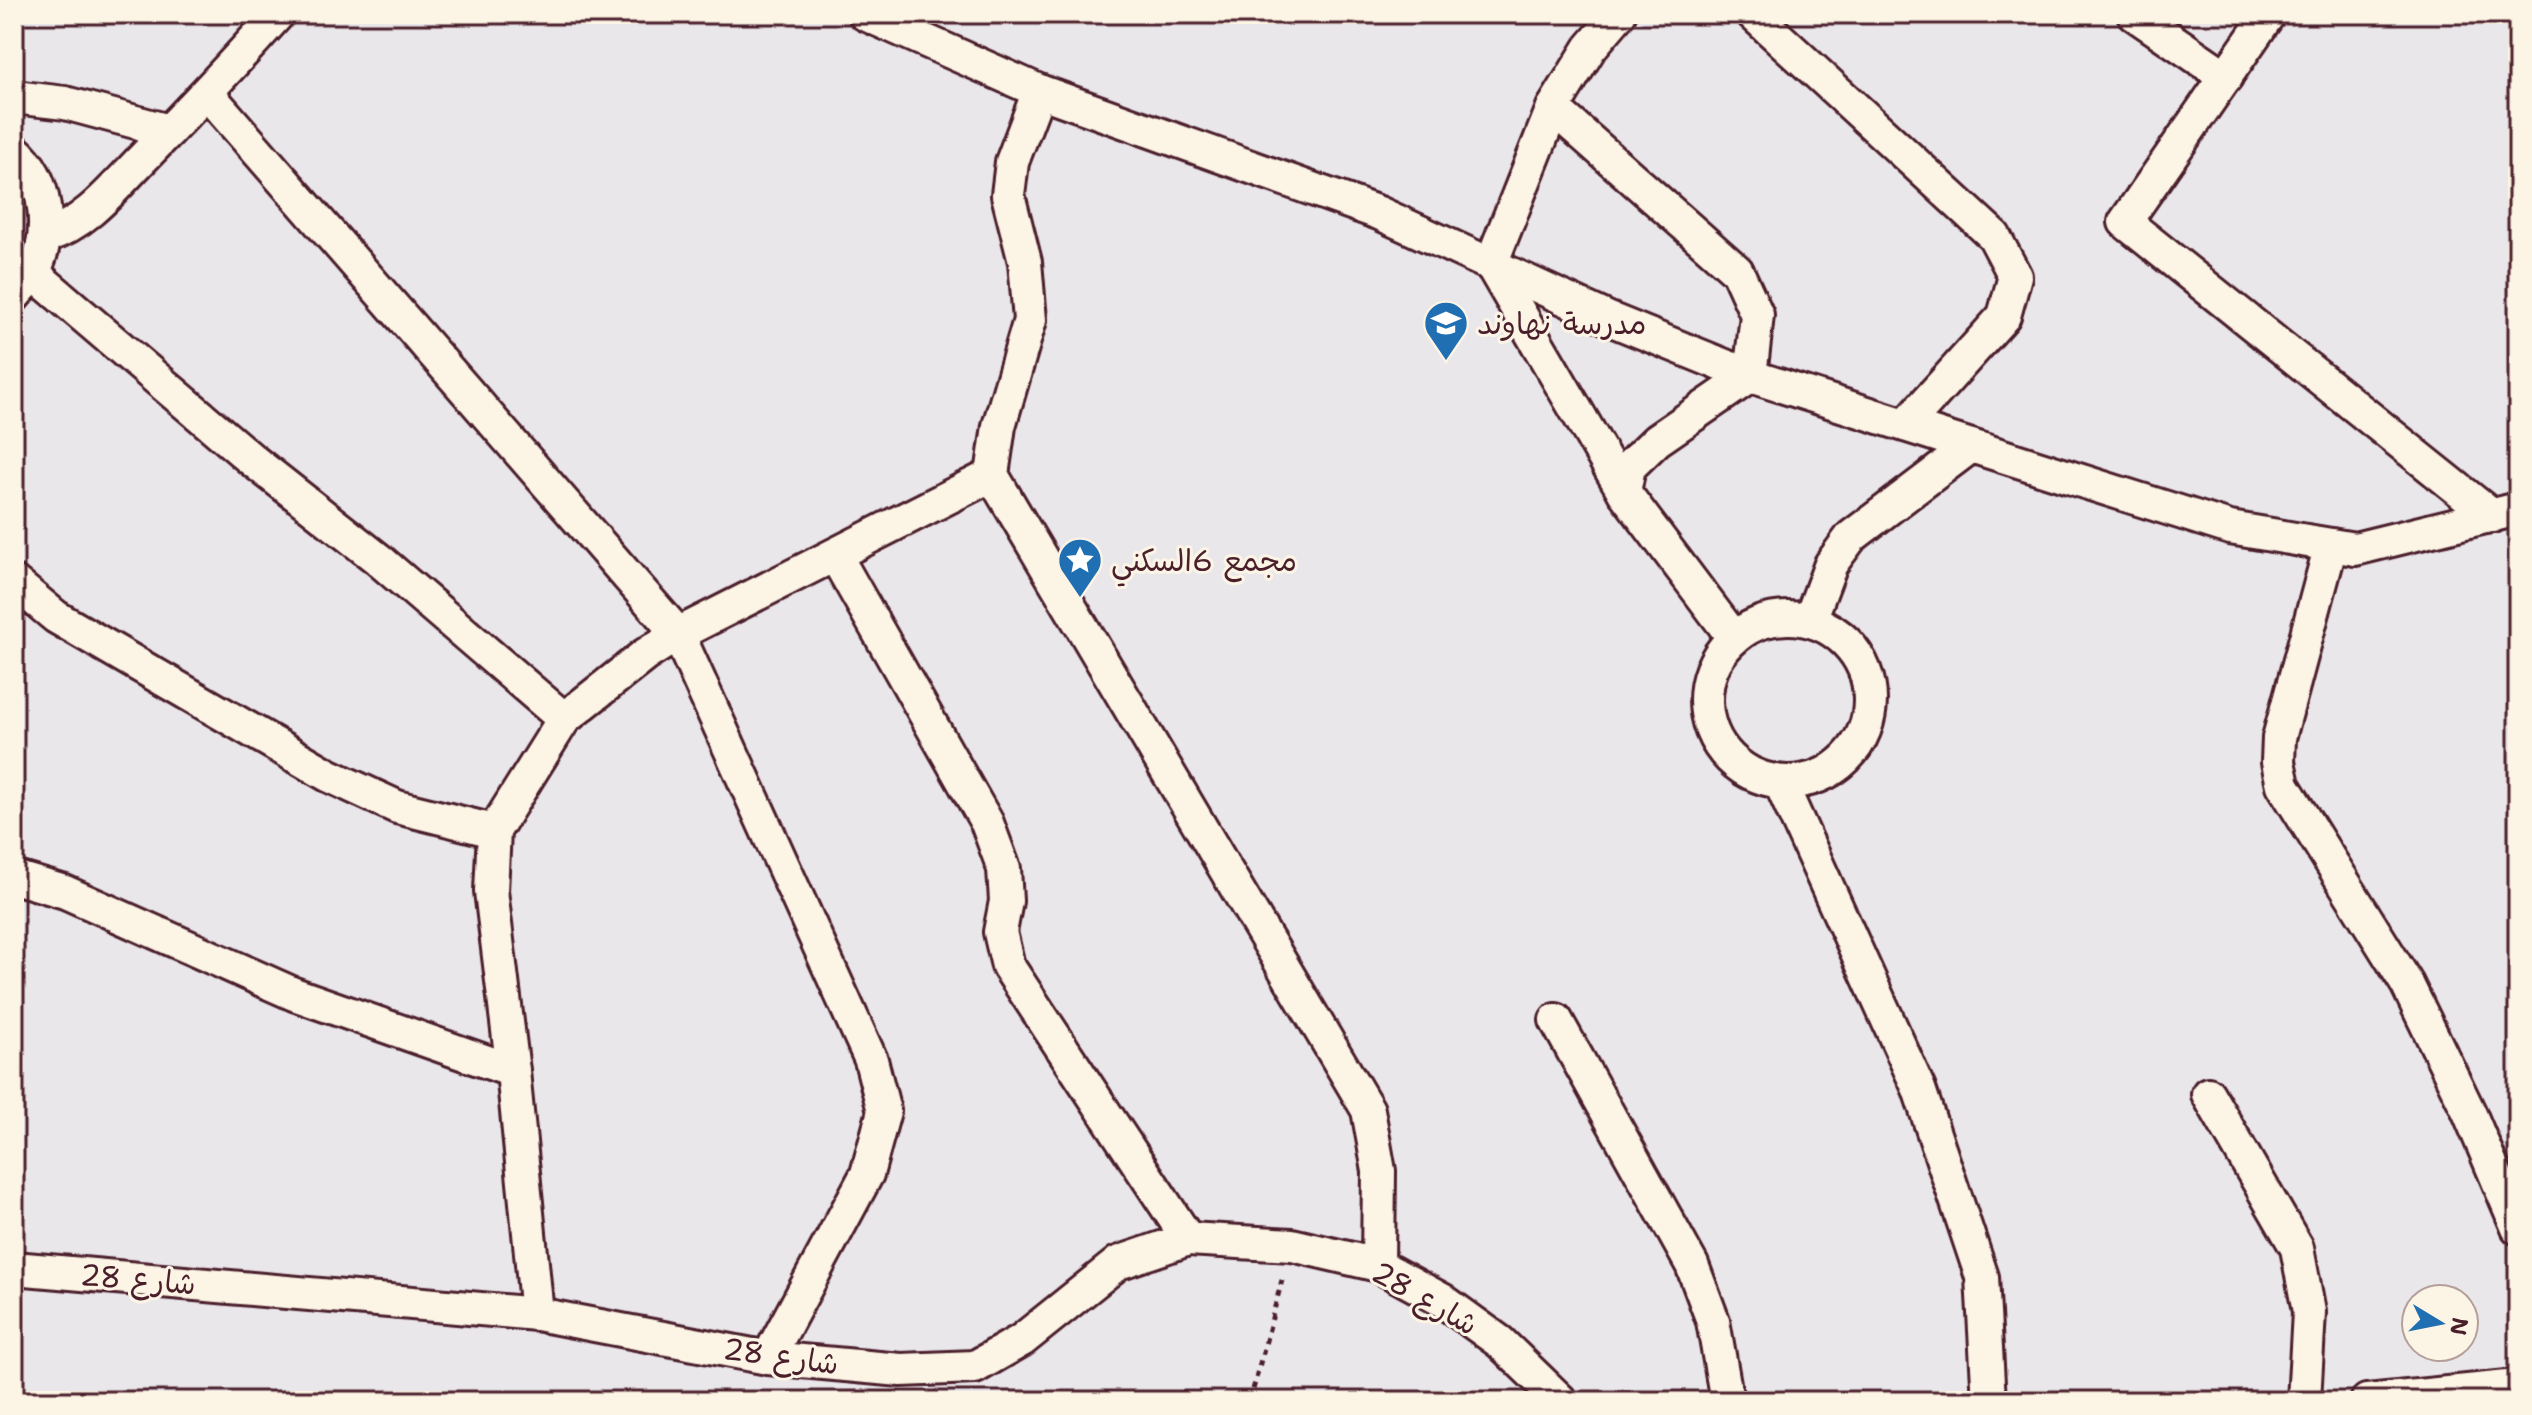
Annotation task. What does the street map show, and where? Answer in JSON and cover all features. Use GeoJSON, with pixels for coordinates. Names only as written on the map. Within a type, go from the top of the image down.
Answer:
{"type":"FeatureCollection","features":[{"type":"Feature","properties":{"kind":"street"},"geometry":{"type":"LineString","coordinates":[[46,236],[64,230],[88,215],[207,93],[278,14]]}},
{"type":"Feature","properties":{"kind":"street"},"geometry":{"type":"LineString","coordinates":[[865,14],[1039,91],[1379,213],[1607,318],[1750,376],[2230,528],[2355,549],[2505,513]]}},
{"type":"Feature","properties":{"kind":"street"},"geometry":{"type":"LineString","coordinates":[[1491,264],[1553,108],[1590,48],[1619,14]]}},
{"type":"Feature","properties":{"kind":"street"},"geometry":{"type":"LineString","coordinates":[[1753,14],[1994,236],[2015,276],[2004,316],[1906,425]]}},
{"type":"Feature","properties":{"kind":"street"},"geometry":{"type":"LineString","coordinates":[[2134,14],[2226,77]]}},
{"type":"Feature","properties":{"kind":"street"},"geometry":{"type":"LineString","coordinates":[[2269,14],[2125,222],[2505,513]]}},
{"type":"Feature","properties":{"kind":"street"},"geometry":{"type":"LineString","coordinates":[[1039,91],[1012,162],[1008,195],[1025,262],[1030,320],[999,426],[992,475],[1368,1110],[1379,1171],[1378,1265]]}},
{"type":"Feature","properties":{"kind":"street"},"geometry":{"type":"LineString","coordinates":[[207,93],[678,634],[871,1060],[884,1111],[867,1174],[768,1358]]}},
{"type":"Feature","properties":{"kind":"street"},"geometry":{"type":"LineString","coordinates":[[14,97],[65,103],[169,131]]}},
{"type":"Feature","properties":{"kind":"street"},"geometry":{"type":"LineString","coordinates":[[1553,108],[1737,271],[1757,315],[1750,376],[1657,440],[1629,467],[1624,492]]}},
{"type":"Feature","properties":{"kind":"street"},"geometry":{"type":"LineString","coordinates":[[14,150],[25,160],[43,196],[46,236],[24,284],[378,559],[564,719]]}},
{"type":"Feature","properties":{"kind":"street"},"geometry":{"type":"LineString","coordinates":[[1491,264],[1624,492],[1734,638]]}},
{"type":"Feature","properties":{"kind":"street"},"geometry":{"type":"LineString","coordinates":[[1810,620],[1831,564],[1851,537],[1971,446]]}},
{"type":"Feature","properties":{"kind":"street"},"geometry":{"type":"LineString","coordinates":[[537,1314],[513,1071],[491,891],[494,831],[564,719],[645,655],[678,634],[992,475]]}},
{"type":"Feature","properties":{"kind":"street"},"geometry":{"type":"LineString","coordinates":[[2331,545],[2279,738],[2278,762],[2283,785],[2407,984],[2469,1112],[2518,1228]]}},
{"type":"Feature","properties":{"kind":"street"},"geometry":{"type":"LineString","coordinates":[[835,555],[987,823],[1004,869],[1006,901],[1000,932],[1008,966],[1188,1239]]}},
{"type":"Feature","properties":{"kind":"street"},"geometry":{"type":"LineString","coordinates":[[14,582],[56,617],[328,775],[397,807],[494,831]]}},
{"type":"Feature","properties":{"kind":"street"},"geometry":{"type":"LineString","coordinates":[[1782,618],[1810,620],[1835,632],[1855,652],[1867,678],[1870,702],[1865,730],[1850,754],[1827,772],[1809,780],[1780,782],[1755,775],[1732,759],[1714,736],[1707,708],[1707,687],[1716,660],[1734,638],[1754,625],[1782,618]]}},
{"type":"Feature","properties":{"kind":"street"},"geometry":{"type":"LineString","coordinates":[[1780,782],[1919,1089],[1982,1277],[1989,1401]]}},
{"type":"Feature","properties":{"kind":"street"},"geometry":{"type":"LineString","coordinates":[[14,877],[65,892],[294,994],[513,1071]]}},
{"type":"Feature","properties":{"kind":"street"},"geometry":{"type":"LineString","coordinates":[[1556,1020],[1692,1265],[1713,1321],[1727,1401]]}},
{"type":"Feature","properties":{"kind":"street"},"geometry":{"type":"LineString","coordinates":[[2208,1094],[2297,1248],[2309,1312],[2304,1401]]}},
{"type":"Feature","properties":{"kind":"street","name":"شارع 28"},"geometry":{"type":"LineString","coordinates":[[14,1268],[537,1314],[768,1358],[901,1370],[975,1367],[1022,1340],[1118,1263],[1188,1239],[1292,1245],[1378,1265],[1442,1300],[1500,1342],[1561,1401]]}},
{"type":"Feature","properties":{"kind":"street"},"geometry":{"type":"LineString","coordinates":[[2367,1401],[2518,1386]]}},
{"type":"Feature","properties":{"kind":"path"},"geometry":{"type":"LineString","coordinates":[[1250,1401],[1292,1245]]}},
{"type":"Feature","properties":{"kind":"place","name":"مدرسة نهاوند"},"geometry":{"type":"Point","coordinates":[1446,362]}},
{"type":"Feature","properties":{"kind":"place","name":"مجمع 6السكني"},"geometry":{"type":"Point","coordinates":[1080,599]}}]}
